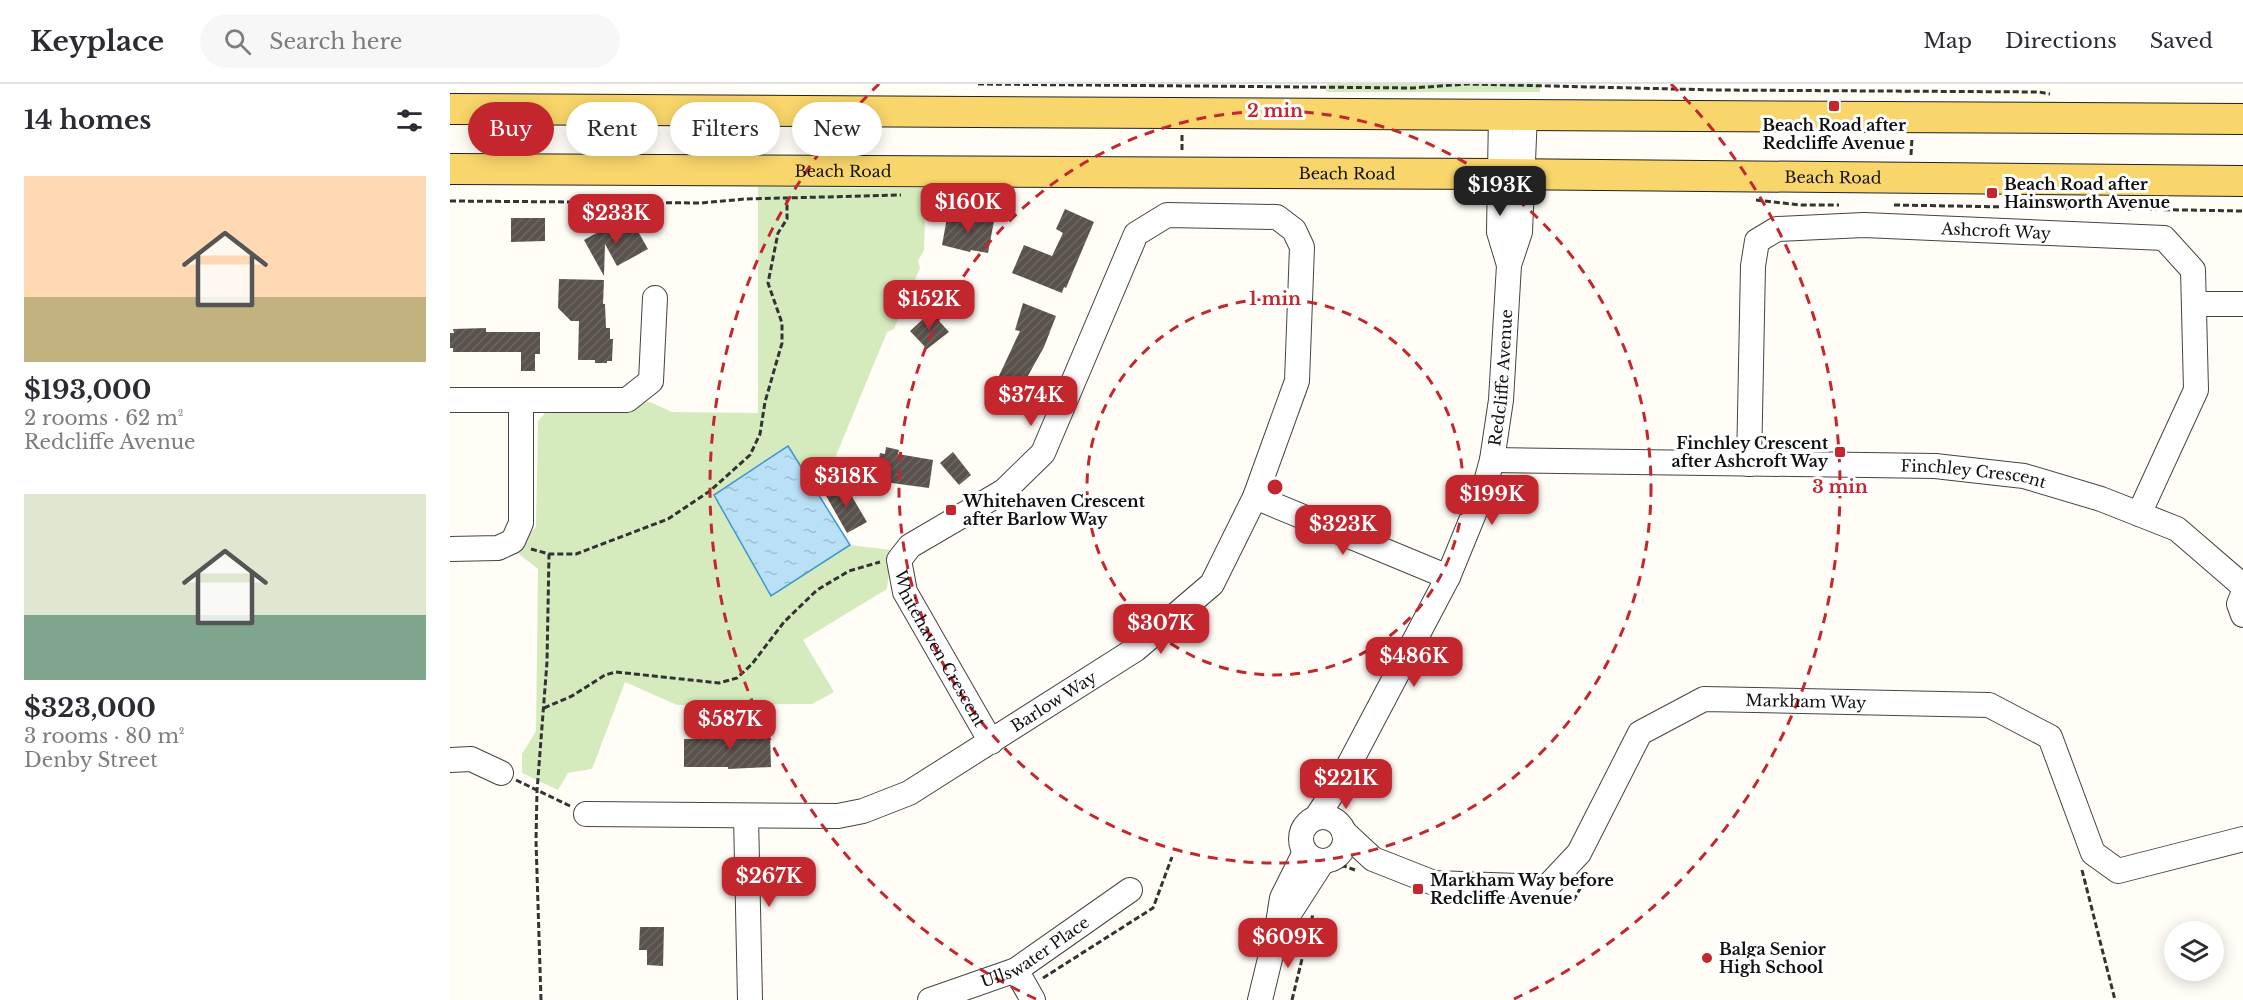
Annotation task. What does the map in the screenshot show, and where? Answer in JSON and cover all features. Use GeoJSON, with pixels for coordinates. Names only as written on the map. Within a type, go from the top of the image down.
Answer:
{"type":"FeatureCollection","features":[{"type":"Feature","properties":{"kind":"main road"},"geometry":{"type":"LineString","coordinates":[[450,109],[1182,99],[1513,114],[1912,104],[2243,119]]}},
{"type":"Feature","properties":{"kind":"main road","name":"Beach Road"},"geometry":{"type":"LineString","coordinates":[[450,169],[1512,174],[1911,192],[2243,181]]}},
{"type":"Feature","properties":{"kind":"street","name":"Redcliffe Avenue"},"geometry":{"type":"LineString","coordinates":[[1316,818],[1341,780],[1448,577],[1484,489],[1492,460],[1501,400],[1509,265],[1520,232],[1512,174],[1513,114]]}},
{"type":"Feature","properties":{"kind":"street","name":"Whitehaven Crescent"},"geometry":{"type":"LineString","coordinates":[[991,742],[905,592],[899,560],[910,546],[1004,491],[1042,453],[1136,234],[1167,215],[1277,217],[1294,230]]}},
{"type":"Feature","properties":{"kind":"street","name":"Ashcroft Way"},"geometry":{"type":"LineString","coordinates":[[1749,464],[1753,266],[1757,241],[1777,229],[1864,225],[2164,238],[2193,270],[2196,390],[2139,514]]}},
{"type":"Feature","properties":{"kind":"street","name":"Barlow Way"},"geometry":{"type":"LineString","coordinates":[[586,814],[838,816],[863,811],[909,793],[1136,649],[1212,584],[1255,497],[1297,381],[1302,247],[1294,230]]}},
{"type":"Feature","properties":{"kind":"street"},"geometry":{"type":"LineString","coordinates":[[450,400],[627,400],[651,381],[655,298]]}},
{"type":"Feature","properties":{"kind":"street"},"geometry":{"type":"LineString","coordinates":[[2194,304],[2243,304]]}},
{"type":"Feature","properties":{"kind":"street"},"geometry":{"type":"LineString","coordinates":[[450,549],[498,548],[513,541],[521,523],[521,400]]}},
{"type":"Feature","properties":{"kind":"street","name":"Finchley Crescent"},"geometry":{"type":"LineString","coordinates":[[1492,460],[1935,466],[2024,476],[2101,499],[2177,529],[2243,586]]}},
{"type":"Feature","properties":{"kind":"street"},"geometry":{"type":"LineString","coordinates":[[1255,497],[1448,577]]}},
{"type":"Feature","properties":{"kind":"street"},"geometry":{"type":"LineString","coordinates":[[2243,594],[2240,604],[2243,615]]}},
{"type":"Feature","properties":{"kind":"street","name":"Markham Way"},"geometry":{"type":"LineString","coordinates":[[1323,861],[1369,866],[1434,883],[1547,887],[1579,853],[1640,733],[1704,699],[1989,705],[2050,737],[2093,853],[2118,871],[2243,839]]}},
{"type":"Feature","properties":{"kind":"street"},"geometry":{"type":"LineString","coordinates":[[450,760],[471,759],[501,772]]}},
{"type":"Feature","properties":{"kind":"street","name":"Redcliffe Avenue"},"geometry":{"type":"LineString","coordinates":[[1341,780],[1343,829]]}},
{"type":"Feature","properties":{"kind":"street"},"geometry":{"type":"LineString","coordinates":[[746,816],[750,1000]]}},
{"type":"Feature","properties":{"kind":"street"},"geometry":{"type":"LineString","coordinates":[[1260,1000],[1277,930],[1323,861],[1336,857],[1344,846],[1343,829],[1330,818],[1316,818],[1310,821],[1302,832],[1302,846],[1323,861]]}},
{"type":"Feature","properties":{"kind":"street","name":"Markham Way"},"geometry":{"type":"LineString","coordinates":[[1343,829],[1369,866]]}},
{"type":"Feature","properties":{"kind":"street","name":"Ullswater Place"},"geometry":{"type":"LineString","coordinates":[[930,1000],[1025,986],[1130,890]]}},
{"type":"Feature","properties":{"kind":"path"},"geometry":{"type":"LineString","coordinates":[[978,84],[1182,99],[1353,86],[1413,88],[1467,84],[1716,90],[1912,104],[2039,92],[2058,96]]}},
{"type":"Feature","properties":{"kind":"path"},"geometry":{"type":"LineString","coordinates":[[1716,84],[1716,90]]}},
{"type":"Feature","properties":{"kind":"path"},"geometry":{"type":"LineString","coordinates":[[1182,99],[1182,172]]}},
{"type":"Feature","properties":{"kind":"path"},"geometry":{"type":"LineString","coordinates":[[1911,192],[1912,104]]}},
{"type":"Feature","properties":{"kind":"path"},"geometry":{"type":"LineString","coordinates":[[1884,205],[1911,192],[2243,211]]}},
{"type":"Feature","properties":{"kind":"path"},"geometry":{"type":"LineString","coordinates":[[450,201],[678,203],[905,195]]}},
{"type":"Feature","properties":{"kind":"path"},"geometry":{"type":"LineString","coordinates":[[513,541],[521,546],[549,554],[576,554],[668,519],[710,491],[750,455],[760,434],[765,402],[782,343],[782,323],[768,283],[778,233],[787,219],[787,199]]}},
{"type":"Feature","properties":{"kind":"path"},"geometry":{"type":"LineString","coordinates":[[1745,199],[1802,205],[1842,205]]}},
{"type":"Feature","properties":{"kind":"path"},"geometry":{"type":"LineString","coordinates":[[540,1000],[537,790],[548,662],[549,554]]}},
{"type":"Feature","properties":{"kind":"path"},"geometry":{"type":"LineString","coordinates":[[544,708],[572,696],[605,675],[616,672],[719,683],[737,678],[752,664],[784,622],[817,590],[849,571],[888,560],[899,560]]}},
{"type":"Feature","properties":{"kind":"path"},"geometry":{"type":"LineString","coordinates":[[501,772],[586,814]]}},
{"type":"Feature","properties":{"kind":"path"},"geometry":{"type":"LineString","coordinates":[[1025,986],[1153,908],[1172,856]]}},
{"type":"Feature","properties":{"kind":"path"},"geometry":{"type":"LineString","coordinates":[[1323,861],[1344,866],[1369,866]]}},
{"type":"Feature","properties":{"kind":"path"},"geometry":{"type":"LineString","coordinates":[[2080,865],[2115,1000]]}},
{"type":"Feature","properties":{"kind":"path"},"geometry":{"type":"LineString","coordinates":[[1550,903],[1572,903],[1589,872]]}},
{"type":"Feature","properties":{"kind":"path"},"geometry":{"type":"LineString","coordinates":[[1292,1000],[1316,905]]}},
{"type":"Feature","properties":{"kind":"green space"},"geometry":{"type":"Polygon","coordinates":[[[1327,84],[1540,84],[1540,92],[1326,92],[1327,84]]]}},
{"type":"Feature","properties":{"kind":"green space"},"geometry":{"type":"Polygon","coordinates":[[[758,187],[926,188],[924,250],[918,261],[920,268],[894,329],[887,332],[819,497],[788,446],[771,596],[850,545],[891,550],[887,589],[803,640],[834,692],[812,704],[677,705],[625,682],[592,769],[568,773],[558,790],[522,773],[522,754],[536,731],[538,569],[515,551],[536,527],[538,421],[552,405],[650,402],[672,412],[758,413],[758,187]]]}},
{"type":"Feature","properties":{"kind":"water"},"geometry":{"type":"Polygon","coordinates":[[[788,446],[850,545],[771,596],[714,495],[788,446]]]}},
{"type":"Feature","properties":{"kind":"building"},"geometry":{"type":"Polygon","coordinates":[[[1065,209],[1094,222],[1062,293],[1012,273],[1024,245],[1052,256],[1063,233],[1056,229],[1065,209]]]}},
{"type":"Feature","properties":{"kind":"building"},"geometry":{"type":"Polygon","coordinates":[[[954,217],[994,221],[988,253],[971,250],[970,252],[942,245],[947,218],[953,219],[954,217]]]}},
{"type":"Feature","properties":{"kind":"building"},"geometry":{"type":"Polygon","coordinates":[[[511,218],[545,218],[545,241],[511,242],[511,218]]]}},
{"type":"Feature","properties":{"kind":"building"},"geometry":{"type":"Polygon","coordinates":[[[632,221],[648,249],[617,266],[605,244],[604,276],[584,240],[609,226],[612,232],[632,221]]]}},
{"type":"Feature","properties":{"kind":"building"},"geometry":{"type":"Polygon","coordinates":[[[559,279],[604,280],[603,304],[605,304],[606,328],[610,328],[610,339],[613,339],[612,361],[595,363],[595,360],[578,360],[579,321],[571,321],[558,308],[559,279]]]}},
{"type":"Feature","properties":{"kind":"building"},"geometry":{"type":"Polygon","coordinates":[[[1023,303],[1056,316],[1044,347],[1020,390],[998,378],[1020,331],[1015,330],[1023,303]]]}},
{"type":"Feature","properties":{"kind":"building"},"geometry":{"type":"Polygon","coordinates":[[[931,312],[949,332],[927,349],[910,331],[931,312]]]}},
{"type":"Feature","properties":{"kind":"building"},"geometry":{"type":"Polygon","coordinates":[[[486,328],[486,332],[540,332],[540,354],[535,354],[535,371],[521,371],[521,352],[453,352],[453,348],[450,348],[450,333],[454,333],[453,329],[486,328]]]}},
{"type":"Feature","properties":{"kind":"building"},"geometry":{"type":"Polygon","coordinates":[[[886,447],[899,450],[898,454],[933,460],[929,488],[869,480],[873,457],[879,458],[880,453],[885,454],[886,447]]]}},
{"type":"Feature","properties":{"kind":"building"},"geometry":{"type":"Polygon","coordinates":[[[953,452],[971,475],[959,485],[940,463],[953,452]]]}},
{"type":"Feature","properties":{"kind":"building"},"geometry":{"type":"Polygon","coordinates":[[[844,483],[867,522],[847,533],[825,494],[844,483]]]}},
{"type":"Feature","properties":{"kind":"building"},"geometry":{"type":"Polygon","coordinates":[[[728,731],[770,731],[771,767],[728,769],[728,767],[684,767],[684,739],[728,739],[728,731]]]}},
{"type":"Feature","properties":{"kind":"building"},"geometry":{"type":"Polygon","coordinates":[[[640,927],[664,927],[663,966],[647,965],[647,950],[639,950],[640,927]]]}},
{"type":"Feature","properties":{"kind":"place","name":"Beach Road after Redcliffe Avenue"},"geometry":{"type":"Point","coordinates":[1834,106]}},
{"type":"Feature","properties":{"kind":"place","name":"Beach Road after Hainsworth Avenue"},"geometry":{"type":"Point","coordinates":[1992,193]}},
{"type":"Feature","properties":{"kind":"place","name":"Finchley Crescent after Ashcroft Way"},"geometry":{"type":"Point","coordinates":[1840,452]}},
{"type":"Feature","properties":{"kind":"place","name":"Whitehaven Crescent after Barlow Way"},"geometry":{"type":"Point","coordinates":[951,510]}},
{"type":"Feature","properties":{"kind":"place","name":"Markham Way before Redcliffe Avenue"},"geometry":{"type":"Point","coordinates":[1418,889]}},
{"type":"Feature","properties":{"kind":"place","name":"Balga Senior High School"},"geometry":{"type":"Point","coordinates":[1707,958]}}]}
